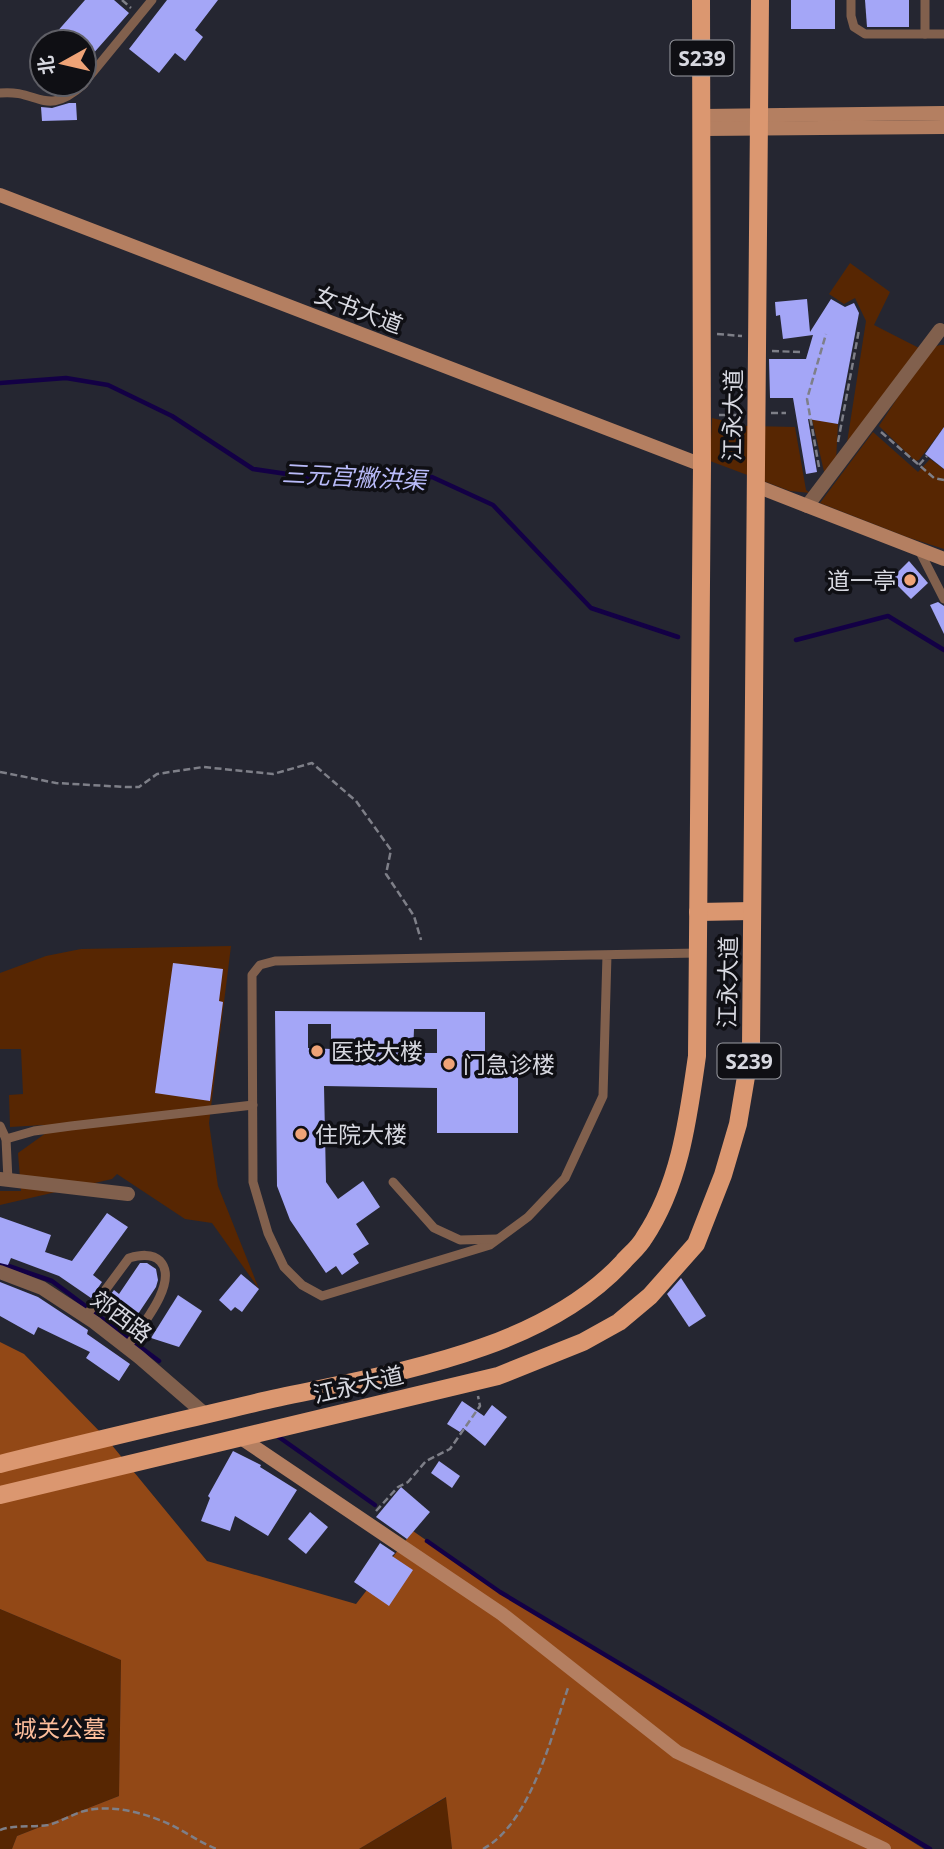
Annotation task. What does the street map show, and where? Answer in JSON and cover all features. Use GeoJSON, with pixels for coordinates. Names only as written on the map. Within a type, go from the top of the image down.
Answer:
{"type":"FeatureCollection","features":[{"type":"Feature","properties":{"kind":"main road","name":"江永大道"},"geometry":{"type":"LineString","coordinates":[[0,1464],[457,1355],[506,1339],[566,1309],[615,1270],[644,1239],[673,1181],[688,1124],[697,1056],[702,465],[701,0]]}},
{"type":"Feature","properties":{"kind":"main road","name":"江永大道"},"geometry":{"type":"LineString","coordinates":[[0,1495],[498,1376],[543,1360],[618,1322],[650,1296],[696,1244],[723,1175],[738,1124],[751,1046],[761,0]]}},
{"type":"Feature","properties":{"kind":"main road"},"geometry":{"type":"LineString","coordinates":[[703,123],[944,113]]}},
{"type":"Feature","properties":{"kind":"main road"},"geometry":{"type":"LineString","coordinates":[[760,122],[944,127]]}},
{"type":"Feature","properties":{"kind":"main road","name":"女书大道"},"geometry":{"type":"LineString","coordinates":[[0,195],[702,465]]}},
{"type":"Feature","properties":{"kind":"main road"},"geometry":{"type":"LineString","coordinates":[[756,486],[944,559]]}},
{"type":"Feature","properties":{"kind":"main road"},"geometry":{"type":"LineString","coordinates":[[698,912],[752,911]]}},
{"type":"Feature","properties":{"kind":"main road"},"geometry":{"type":"LineString","coordinates":[[241,1438],[502,1614],[677,1752],[884,1849]]}},
{"type":"Feature","properties":{"kind":"street"},"geometry":{"type":"LineString","coordinates":[[807,506],[942,327]]}},
{"type":"Feature","properties":{"kind":"street"},"geometry":{"type":"LineString","coordinates":[[4,1179],[128,1194]]}},
{"type":"Feature","properties":{"kind":"street","name":"郊西路"},"geometry":{"type":"LineString","coordinates":[[0,1272],[42,1288],[90,1312],[130,1342],[206,1415]]}},
{"type":"Feature","properties":{"kind":"lane"},"geometry":{"type":"LineString","coordinates":[[98,67],[152,0]]}},
{"type":"Feature","properties":{"kind":"lane"},"geometry":{"type":"LineString","coordinates":[[851,0],[854,27],[865,34],[944,34]]}},
{"type":"Feature","properties":{"kind":"lane"},"geometry":{"type":"LineString","coordinates":[[925,0],[925,34]]}},
{"type":"Feature","properties":{"kind":"lane"},"geometry":{"type":"LineString","coordinates":[[0,93],[14,91],[28,96]]}},
{"type":"Feature","properties":{"kind":"lane"},"geometry":{"type":"LineString","coordinates":[[34,98],[46,102],[67,98]]}},
{"type":"Feature","properties":{"kind":"lane"},"geometry":{"type":"LineString","coordinates":[[919,550],[944,599]]}},
{"type":"Feature","properties":{"kind":"lane"},"geometry":{"type":"LineString","coordinates":[[607,955],[603,1096],[565,1178],[528,1217],[490,1245],[323,1297],[302,1285],[284,1267],[268,1233],[253,1182],[252,975],[260,965],[275,961],[698,953]]}},
{"type":"Feature","properties":{"kind":"lane"},"geometry":{"type":"LineString","coordinates":[[6,1139],[34,1131],[253,1105]]}},
{"type":"Feature","properties":{"kind":"lane"},"geometry":{"type":"LineString","coordinates":[[0,1126],[6,1139],[4,1179]]}},
{"type":"Feature","properties":{"kind":"lane"},"geometry":{"type":"LineString","coordinates":[[393,1182],[434,1228],[460,1240],[499,1238]]}},
{"type":"Feature","properties":{"kind":"lane"},"geometry":{"type":"LineString","coordinates":[[90,1312],[130,1258],[145,1255],[159,1260],[163,1265],[166,1280],[160,1297],[130,1342]]}},
{"type":"Feature","properties":{"kind":"path"},"geometry":{"type":"LineString","coordinates":[[837,466],[838,441],[859,330]]}},
{"type":"Feature","properties":{"kind":"path"},"geometry":{"type":"LineString","coordinates":[[825,483],[817,462],[807,399],[826,334]]}},
{"type":"Feature","properties":{"kind":"path"},"geometry":{"type":"LineString","coordinates":[[870,423],[934,478],[944,480]]}},
{"type":"Feature","properties":{"kind":"path"},"geometry":{"type":"LineString","coordinates":[[919,465],[927,456]]}},
{"type":"Feature","properties":{"kind":"path"},"geometry":{"type":"LineString","coordinates":[[0,772],[56,783],[126,788],[139,787],[157,774],[203,767],[273,774],[312,763],[356,801],[391,850],[386,874],[414,916],[421,940]]}},
{"type":"Feature","properties":{"kind":"path"},"geometry":{"type":"LineString","coordinates":[[366,1522],[426,1461],[450,1449],[480,1406],[475,1381]]}},
{"type":"Feature","properties":{"kind":"path"},"geometry":{"type":"LineString","coordinates":[[483,1849],[500,1835],[525,1803],[574,1671]]}},
{"type":"Feature","properties":{"kind":"path"},"geometry":{"type":"LineString","coordinates":[[0,1830],[15,1825],[34,1827],[51,1824],[86,1810],[126,1810],[169,1824],[217,1849]]}},
{"type":"Feature","properties":{"kind":"green space"},"geometry":{"type":"Polygon","coordinates":[[[850,263],[890,292],[874,325],[919,348],[846,449],[866,321],[855,298],[844,304],[829,294],[850,263]]]}},
{"type":"Feature","properties":{"kind":"green space"},"geometry":{"type":"Polygon","coordinates":[[[944,345],[944,427],[919,460],[915,461],[879,426],[930,348],[944,345]]]}},
{"type":"Feature","properties":{"kind":"green space"},"geometry":{"type":"Polygon","coordinates":[[[712,418],[747,426],[795,427],[806,490],[810,493],[790,491],[710,461],[712,418]]]}},
{"type":"Feature","properties":{"kind":"green space"},"geometry":{"type":"Polygon","coordinates":[[[812,419],[838,424],[836,461],[825,476],[812,419]]]}},
{"type":"Feature","properties":{"kind":"green space"},"geometry":{"type":"Polygon","coordinates":[[[873,432],[918,472],[930,459],[944,469],[944,549],[820,503],[873,432]]]}},
{"type":"Feature","properties":{"kind":"green space"},"geometry":{"type":"Polygon","coordinates":[[[231,946],[209,1123],[218,1186],[259,1289],[212,1223],[185,1219],[117,1174],[112,1179],[0,1205],[0,1191],[21,1191],[18,1153],[53,1128],[44,1125],[10,1127],[9,1095],[23,1094],[21,1049],[0,1049],[0,973],[46,956],[81,949],[231,946]]]}},
{"type":"Feature","properties":{"kind":"green space","name":"城关公墓"},"geometry":{"type":"Polygon","coordinates":[[[0,1609],[121,1660],[119,1796],[17,1836],[12,1849],[0,1849],[0,1609]]]}},
{"type":"Feature","properties":{"kind":"green space"},"geometry":{"type":"Polygon","coordinates":[[[447,1797],[452,1849],[359,1849],[447,1797]]]}},
{"type":"Feature","properties":{"kind":"shaded area"},"geometry":{"type":"Polygon","coordinates":[[[0,1342],[24,1354],[106,1438],[207,1561],[356,1604],[413,1531],[500,1592],[924,1849],[452,1849],[446,1797],[359,1849],[12,1849],[17,1836],[119,1796],[121,1660],[0,1609],[0,1342]]]}},
{"type":"Feature","properties":{"kind":"building"},"geometry":{"type":"Polygon","coordinates":[[[85,0],[114,0],[129,13],[98,48],[98,28],[60,28],[85,0]]]}},
{"type":"Feature","properties":{"kind":"building"},"geometry":{"type":"Polygon","coordinates":[[[167,0],[218,0],[195,30],[203,37],[185,61],[175,53],[159,73],[129,49],[167,0]]]}},
{"type":"Feature","properties":{"kind":"building"},"geometry":{"type":"Polygon","coordinates":[[[791,0],[835,0],[835,29],[791,29],[791,0]]]}},
{"type":"Feature","properties":{"kind":"building"},"geometry":{"type":"Polygon","coordinates":[[[865,0],[909,0],[909,27],[867,27],[865,0]]]}},
{"type":"Feature","properties":{"kind":"building"},"geometry":{"type":"Polygon","coordinates":[[[76,103],[77,120],[42,121],[41,107],[52,108],[76,103]]]}},
{"type":"Feature","properties":{"kind":"building"},"geometry":{"type":"Polygon","coordinates":[[[807,299],[810,332],[831,299],[845,307],[854,303],[859,313],[838,424],[808,419],[817,472],[806,474],[793,398],[770,398],[769,359],[806,359],[813,335],[783,339],[780,315],[776,316],[775,302],[807,299]]]}},
{"type":"Feature","properties":{"kind":"building"},"geometry":{"type":"Polygon","coordinates":[[[944,427],[944,469],[925,454],[944,427]]]}},
{"type":"Feature","properties":{"kind":"building","name":"道一亭"},"geometry":{"type":"Polygon","coordinates":[[[909,561],[928,583],[911,599],[891,579],[909,561]]]}},
{"type":"Feature","properties":{"kind":"building"},"geometry":{"type":"Polygon","coordinates":[[[938,602],[944,606],[944,634],[930,605],[938,602]]]}},
{"type":"Feature","properties":{"kind":"building"},"geometry":{"type":"Polygon","coordinates":[[[173,963],[223,969],[219,1001],[223,1002],[210,1101],[155,1093],[173,963]]]}},
{"type":"Feature","properties":{"kind":"building"},"geometry":{"type":"Polygon","coordinates":[[[275,1011],[485,1012],[485,1076],[518,1076],[518,1133],[437,1133],[437,1088],[324,1086],[326,1182],[338,1199],[363,1181],[380,1207],[356,1224],[369,1244],[353,1254],[359,1263],[342,1275],[336,1266],[326,1273],[290,1220],[277,1186],[275,1011]],[[308,1024],[308,1048],[331,1049],[331,1024],[308,1024]],[[414,1029],[413,1053],[437,1053],[437,1029],[414,1029]]]}},
{"type":"Feature","properties":{"kind":"building"},"geometry":{"type":"Polygon","coordinates":[[[107,1213],[128,1227],[93,1275],[102,1282],[91,1298],[59,1276],[11,1258],[8,1265],[0,1263],[0,1217],[51,1235],[45,1252],[72,1261],[107,1213]]]}},
{"type":"Feature","properties":{"kind":"building"},"geometry":{"type":"Polygon","coordinates":[[[140,1263],[147,1263],[156,1269],[158,1280],[130,1326],[102,1306],[114,1290],[119,1294],[140,1263]]]}},
{"type":"Feature","properties":{"kind":"building"},"geometry":{"type":"Polygon","coordinates":[[[241,1274],[259,1289],[242,1312],[235,1307],[231,1311],[219,1300],[241,1274]]]}},
{"type":"Feature","properties":{"kind":"building"},"geometry":{"type":"Polygon","coordinates":[[[681,1278],[706,1316],[689,1327],[667,1294],[681,1278]]]}},
{"type":"Feature","properties":{"kind":"building"},"geometry":{"type":"Polygon","coordinates":[[[0,1282],[38,1297],[88,1330],[87,1334],[130,1364],[119,1381],[86,1358],[90,1352],[38,1327],[34,1335],[0,1316],[0,1282]]]}},
{"type":"Feature","properties":{"kind":"building"},"geometry":{"type":"Polygon","coordinates":[[[178,1295],[202,1311],[179,1347],[151,1338],[178,1295]]]}},
{"type":"Feature","properties":{"kind":"building"},"geometry":{"type":"Polygon","coordinates":[[[462,1401],[484,1416],[492,1405],[507,1417],[485,1446],[463,1428],[460,1432],[447,1424],[462,1401]]]}},
{"type":"Feature","properties":{"kind":"building"},"geometry":{"type":"Polygon","coordinates":[[[233,1451],[261,1465],[260,1467],[297,1490],[268,1536],[235,1516],[230,1531],[201,1521],[210,1498],[208,1496],[233,1451]]]}},
{"type":"Feature","properties":{"kind":"building"},"geometry":{"type":"Polygon","coordinates":[[[439,1461],[460,1476],[452,1488],[431,1473],[439,1461]]]}},
{"type":"Feature","properties":{"kind":"building"},"geometry":{"type":"Polygon","coordinates":[[[401,1487],[430,1512],[407,1539],[376,1517],[401,1487]]]}},
{"type":"Feature","properties":{"kind":"building"},"geometry":{"type":"Polygon","coordinates":[[[310,1512],[328,1527],[306,1554],[288,1539],[310,1512]]]}},
{"type":"Feature","properties":{"kind":"building"},"geometry":{"type":"Polygon","coordinates":[[[380,1543],[395,1553],[392,1556],[413,1570],[389,1606],[354,1582],[380,1543]]]}},
{"type":"Feature","properties":{"kind":"waterway","name":"三元宫撇洪渠"},"geometry":{"type":"LineString","coordinates":[[0,383],[66,378],[108,385],[172,416],[253,469],[321,479],[432,477],[493,505],[591,608],[678,637]]}},
{"type":"Feature","properties":{"kind":"waterway","name":"三元宫撇洪渠"},"geometry":{"type":"LineString","coordinates":[[796,640],[888,616],[944,650]]}},
{"type":"Feature","properties":{"kind":"waterway"},"geometry":{"type":"LineString","coordinates":[[0,1263],[52,1281],[159,1361]]}},
{"type":"Feature","properties":{"kind":"waterway"},"geometry":{"type":"LineString","coordinates":[[276,1435],[375,1505]]}},
{"type":"Feature","properties":{"kind":"waterway"},"geometry":{"type":"LineString","coordinates":[[427,1541],[500,1592],[930,1849]]}},
{"type":"Feature","properties":{"kind":"place","name":"道一亭"},"geometry":{"type":"Point","coordinates":[910,580]}},
{"type":"Feature","properties":{"kind":"place","name":"医技大楼"},"geometry":{"type":"Point","coordinates":[317,1051]}},
{"type":"Feature","properties":{"kind":"place","name":"门急诊楼"},"geometry":{"type":"Point","coordinates":[449,1064]}},
{"type":"Feature","properties":{"kind":"place","name":"住院大楼"},"geometry":{"type":"Point","coordinates":[301,1134]}}]}
